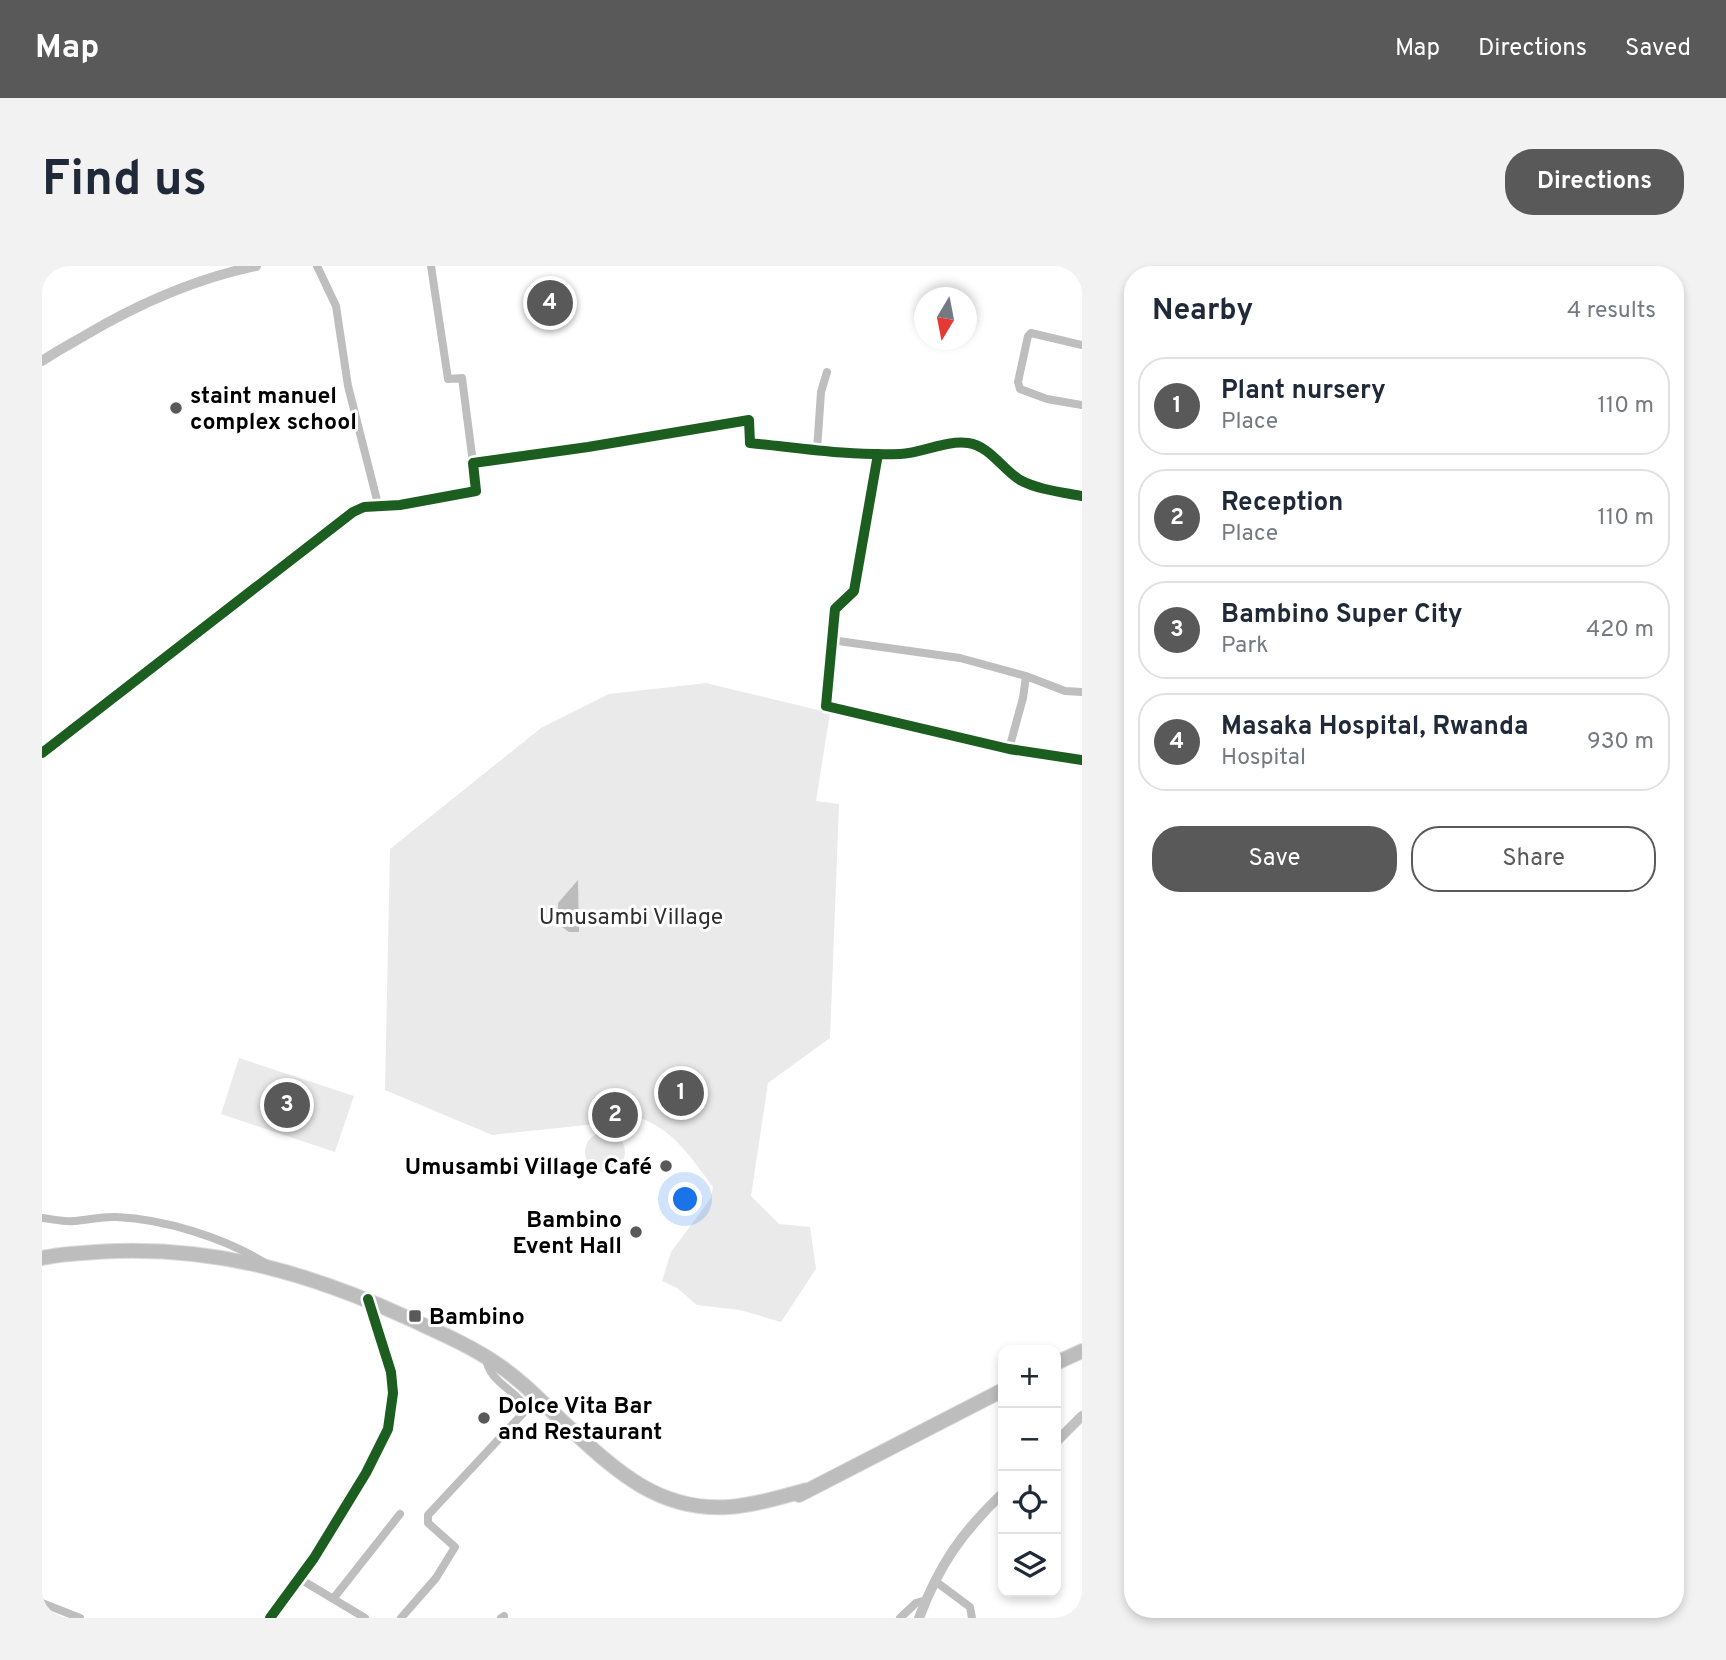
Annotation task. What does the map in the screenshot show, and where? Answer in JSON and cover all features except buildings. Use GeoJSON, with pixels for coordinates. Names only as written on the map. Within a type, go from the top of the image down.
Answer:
{"type":"FeatureCollection","features":[{"type":"Feature","properties":{"kind":"highway"},"geometry":{"type":"LineString","coordinates":[[42,1258],[85,1252],[156,1250],[226,1257],[307,1276],[368,1299],[438,1331],[486,1357],[519,1380],[551,1410],[578,1445],[608,1476],[635,1493],[666,1507],[707,1514],[756,1512],[785,1503],[998,1393]]}},
{"type":"Feature","properties":{"kind":"highway"},"geometry":{"type":"LineString","coordinates":[[1061,1361],[1082,1351]]}},
{"type":"Feature","properties":{"kind":"street"},"geometry":{"type":"LineString","coordinates":[[43,358],[158,296],[256,266]]}},
{"type":"Feature","properties":{"kind":"street"},"geometry":{"type":"LineString","coordinates":[[317,266],[336,306],[348,386],[379,508]]}},
{"type":"Feature","properties":{"kind":"street"},"geometry":{"type":"LineString","coordinates":[[42,753],[353,512],[364,507],[379,508],[477,491],[463,378],[448,379],[431,266]]}},
{"type":"Feature","properties":{"kind":"street"},"geometry":{"type":"LineString","coordinates":[[1082,345],[1031,333],[1028,335],[1018,382],[1020,389],[1036,396],[1082,405]]}},
{"type":"Feature","properties":{"kind":"street"},"geometry":{"type":"LineString","coordinates":[[817,450],[821,392],[827,372]]}},
{"type":"Feature","properties":{"kind":"street"},"geometry":{"type":"LineString","coordinates":[[473,463],[580,449],[748,421],[750,443],[817,450],[878,454],[916,453],[956,443],[970,444],[984,449],[1029,485],[1082,496]]}},
{"type":"Feature","properties":{"kind":"street"},"geometry":{"type":"LineString","coordinates":[[878,454],[855,591],[836,606],[826,706],[1009,749],[1082,760]]}},
{"type":"Feature","properties":{"kind":"street"},"geometry":{"type":"LineString","coordinates":[[831,640],[960,659],[1026,676],[1065,691],[1082,692]]}},
{"type":"Feature","properties":{"kind":"street"},"geometry":{"type":"LineString","coordinates":[[1009,749],[1026,676]]}},
{"type":"Feature","properties":{"kind":"street"},"geometry":{"type":"LineString","coordinates":[[42,1218],[71,1222],[121,1217],[158,1224],[211,1236],[243,1250],[270,1267]]}},
{"type":"Feature","properties":{"kind":"street"},"geometry":{"type":"LineString","coordinates":[[270,1618],[300,1579],[350,1501],[388,1429],[393,1392],[391,1372],[368,1299]]}},
{"type":"Feature","properties":{"kind":"street"},"geometry":{"type":"LineString","coordinates":[[401,1618],[436,1578],[455,1547],[428,1523],[428,1515],[527,1409],[522,1401],[493,1377],[486,1366],[486,1357]]}},
{"type":"Feature","properties":{"kind":"street"},"geometry":{"type":"LineString","coordinates":[[1061,1437],[1082,1416]]}},
{"type":"Feature","properties":{"kind":"street"},"geometry":{"type":"LineString","coordinates":[[919,1618],[956,1543],[998,1498]]}},
{"type":"Feature","properties":{"kind":"street"},"geometry":{"type":"LineString","coordinates":[[333,1599],[400,1514]]}},
{"type":"Feature","properties":{"kind":"street"},"geometry":{"type":"LineString","coordinates":[[300,1579],[365,1618]]}},
{"type":"Feature","properties":{"kind":"street"},"geometry":{"type":"LineString","coordinates":[[935,1581],[970,1607],[972,1618]]}},
{"type":"Feature","properties":{"kind":"street"},"geometry":{"type":"LineString","coordinates":[[900,1618],[916,1602],[926,1600]]}},
{"type":"Feature","properties":{"kind":"street"},"geometry":{"type":"LineString","coordinates":[[42,1602],[80,1618]]}},
{"type":"Feature","properties":{"kind":"green space","name":"Umusambi Village"},"geometry":{"type":"Polygon","coordinates":[[[706,683],[830,713],[816,801],[839,804],[830,1038],[768,1083],[751,1196],[779,1224],[810,1227],[816,1269],[781,1322],[740,1310],[697,1305],[677,1288],[662,1281],[671,1252],[711,1198],[713,1187],[665,1131],[643,1119],[492,1135],[385,1090],[390,849],[541,728],[609,694],[706,683]]]}},
{"type":"Feature","properties":{"kind":"green space"},"geometry":{"type":"Polygon","coordinates":[[[239,1058],[354,1096],[335,1152],[221,1114],[239,1058]]]}},
{"type":"Feature","properties":{"kind":"green space"},"geometry":{"type":"Polygon","coordinates":[[[605,1132],[619,1138],[625,1152],[619,1166],[605,1172],[591,1166],[585,1152],[591,1138],[605,1132]]]}},
{"type":"Feature","properties":{"kind":"shaded area"},"geometry":{"type":"Polygon","coordinates":[[[578,880],[579,932],[569,932],[562,927],[558,903],[578,880]]]}},
{"type":"Feature","properties":{"kind":"cycle path"},"geometry":{"type":"LineString","coordinates":[[42,753],[353,512],[364,507],[400,505],[476,491],[473,463],[749,420],[750,443],[806,449],[900,454],[951,443],[968,443],[983,448],[1020,480],[1050,490],[1082,496]]}},
{"type":"Feature","properties":{"kind":"cycle path"},"geometry":{"type":"LineString","coordinates":[[878,454],[854,591],[835,609],[826,706],[1009,749],[1082,760]]}},
{"type":"Feature","properties":{"kind":"cycle path"},"geometry":{"type":"LineString","coordinates":[[270,1618],[314,1558],[366,1473],[388,1429],[393,1393],[391,1372],[368,1299]]}},
{"type":"Feature","properties":{"kind":"place","name":"Masaka Hospital, Rwanda"},"geometry":{"type":"Point","coordinates":[550,303]}},
{"type":"Feature","properties":{"kind":"place","name":"staint manuel complex school"},"geometry":{"type":"Point","coordinates":[176,408]}},
{"type":"Feature","properties":{"kind":"place","name":"Plant nursery"},"geometry":{"type":"Point","coordinates":[681,1093]}},
{"type":"Feature","properties":{"kind":"place","name":"Bambino Super City"},"geometry":{"type":"Point","coordinates":[287,1105]}},
{"type":"Feature","properties":{"kind":"place","name":"Reception"},"geometry":{"type":"Point","coordinates":[615,1115]}},
{"type":"Feature","properties":{"kind":"place","name":"Umusambi Village Café"},"geometry":{"type":"Point","coordinates":[666,1166]}},
{"type":"Feature","properties":{"kind":"place","name":"Bambino Event Hall"},"geometry":{"type":"Point","coordinates":[636,1232]}},
{"type":"Feature","properties":{"kind":"place","name":"Bambino"},"geometry":{"type":"Point","coordinates":[415,1316]}},
{"type":"Feature","properties":{"kind":"place","name":"Dolce Vita Bar and Restaurant"},"geometry":{"type":"Point","coordinates":[484,1418]}}]}
